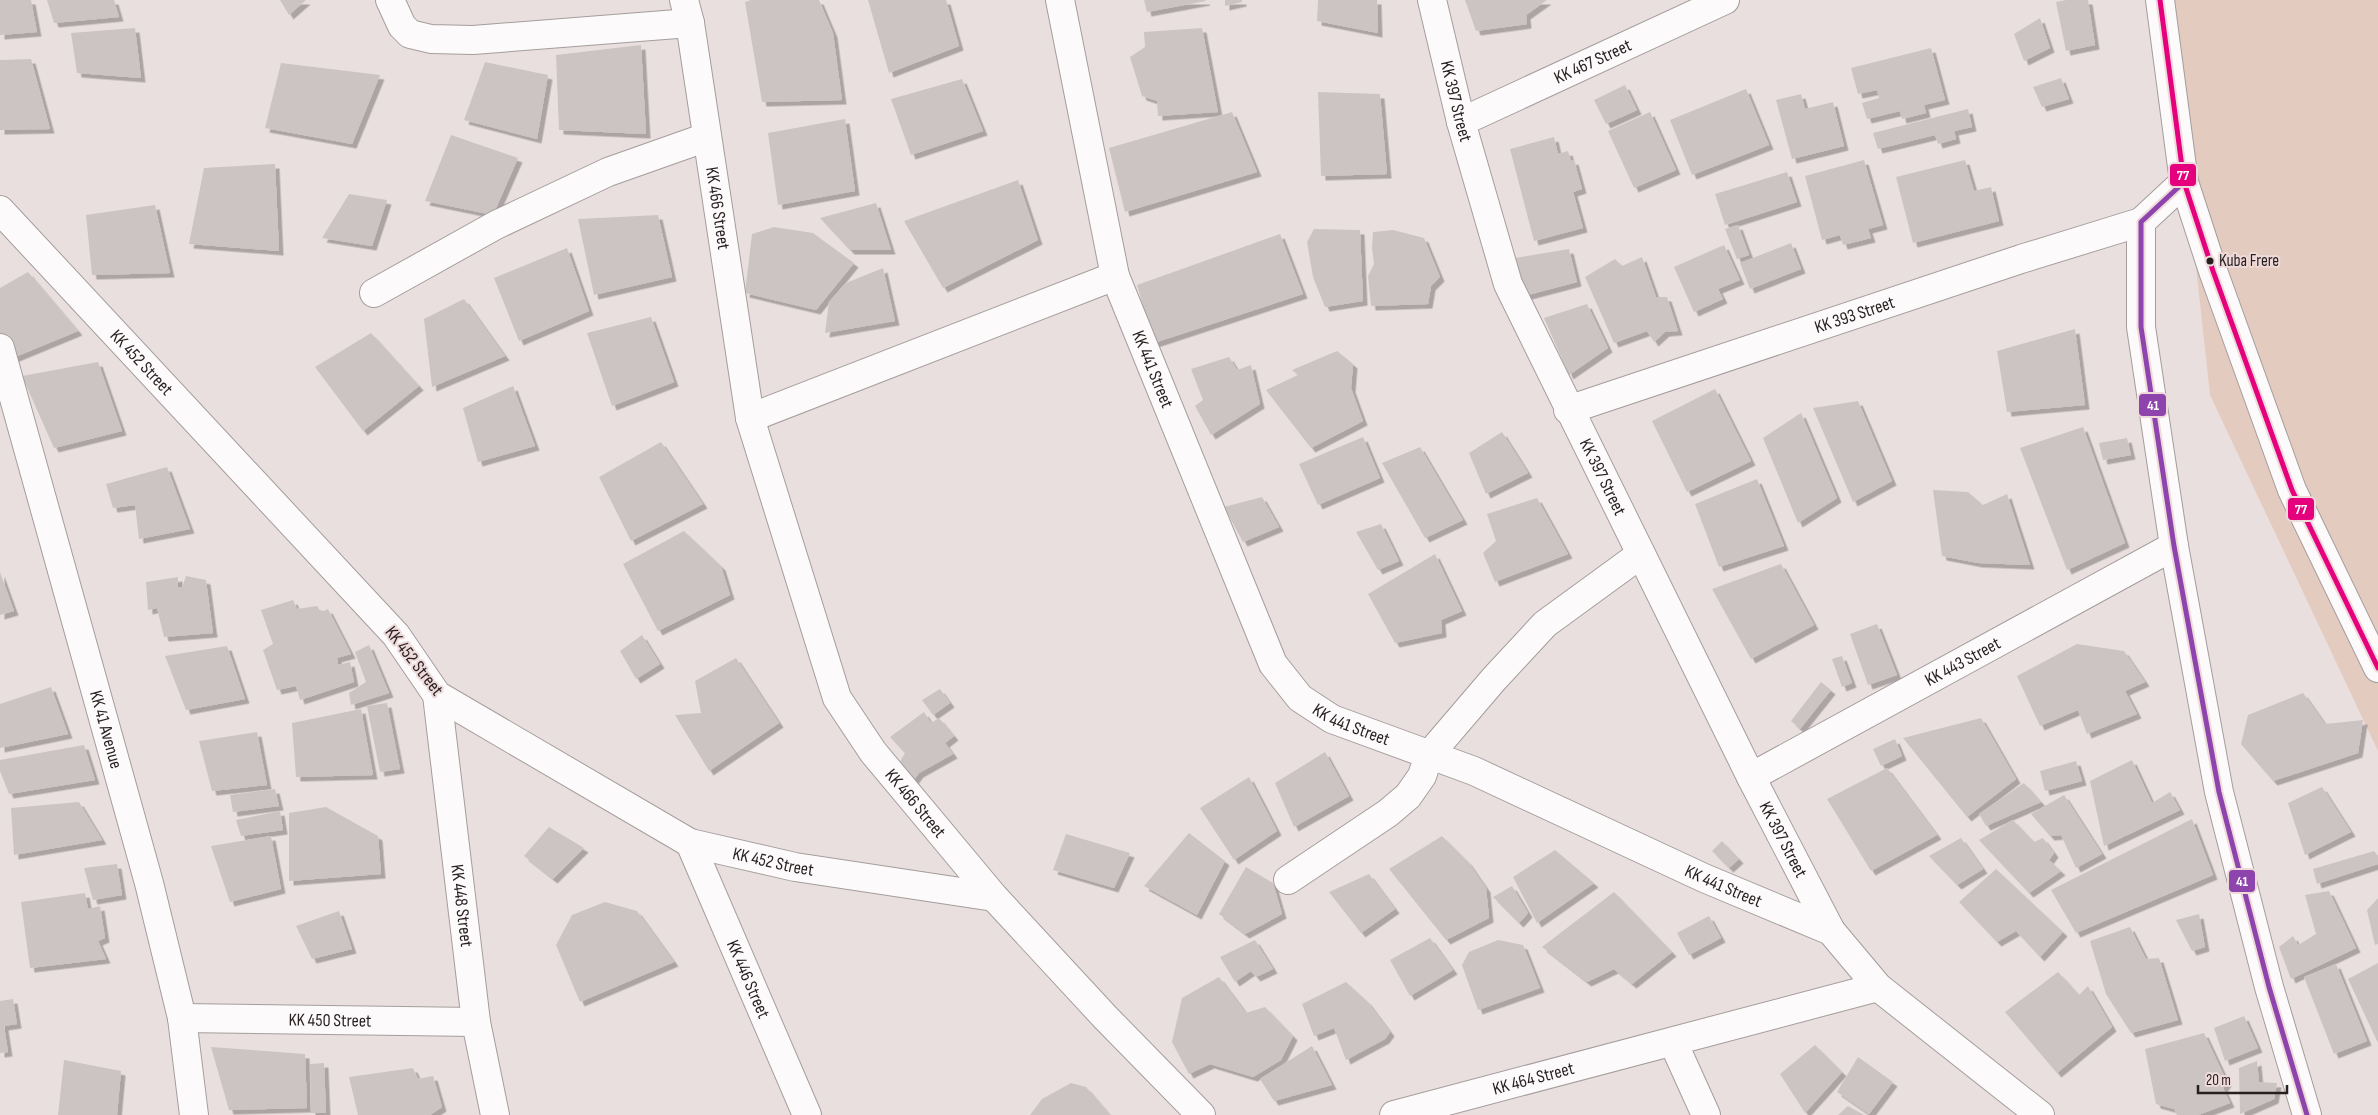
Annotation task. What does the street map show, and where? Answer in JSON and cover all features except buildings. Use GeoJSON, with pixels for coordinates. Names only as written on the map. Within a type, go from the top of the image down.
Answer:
{"type":"FeatureCollection","features":[{"type":"Feature","properties":{"kind":"street"},"geometry":{"type":"LineString","coordinates":[[390,0],[402,26],[410,34],[432,40],[473,40],[687,12]]}},
{"type":"Feature","properties":{"kind":"street","name":"KK 441 Street"},"geometry":{"type":"LineString","coordinates":[[1060,0],[1115,276],[1273,664],[1300,698],[1332,719],[1474,771],[1704,878],[1830,931],[1878,987],[2040,1115]]}},
{"type":"Feature","properties":{"kind":"street","name":"KK 397 Street"},"geometry":{"type":"LineString","coordinates":[[1432,0],[1462,122],[1508,284],[1568,410],[1830,931]]}},
{"type":"Feature","properties":{"kind":"street","name":"KK 467 Street"},"geometry":{"type":"LineString","coordinates":[[1462,122],[1725,0]]}},
{"type":"Feature","properties":{"kind":"street"},"geometry":{"type":"LineString","coordinates":[[2160,0],[2184,182],[2292,490],[2378,668]]}},
{"type":"Feature","properties":{"kind":"street","name":"KK 466 Street"},"geometry":{"type":"LineString","coordinates":[[687,12],[750,418],[837,698],[873,752],[994,897],[1104,1017],[1200,1115]]}},
{"type":"Feature","properties":{"kind":"street"},"geometry":{"type":"LineString","coordinates":[[374,293],[496,225],[600,176],[707,136]]}},
{"type":"Feature","properties":{"kind":"street"},"geometry":{"type":"LineString","coordinates":[[2184,182],[2142,222],[2142,327],[2174,546],[2219,792],[2269,987],[2307,1115]]}},
{"type":"Feature","properties":{"kind":"street","name":"KK 452 Street"},"geometry":{"type":"LineString","coordinates":[[0,210],[396,635],[437,695],[690,843],[795,867],[994,897]]}},
{"type":"Feature","properties":{"kind":"street","name":"KK 393 Street"},"geometry":{"type":"LineString","coordinates":[[1568,410],[2021,259],[2142,222]]}},
{"type":"Feature","properties":{"kind":"street"},"geometry":{"type":"LineString","coordinates":[[750,418],[1115,276]]}},
{"type":"Feature","properties":{"kind":"street","name":"KK 41 Avenue"},"geometry":{"type":"LineString","coordinates":[[0,348],[149,883],[182,1018],[194,1115]]}},
{"type":"Feature","properties":{"kind":"street","name":"KK 443 Street"},"geometry":{"type":"LineString","coordinates":[[1751,777],[2174,546]]}},
{"type":"Feature","properties":{"kind":"street"},"geometry":{"type":"LineString","coordinates":[[1288,880],[1388,813],[1408,796],[1422,776],[1430,755],[1494,679],[1545,624],[1641,554]]}},
{"type":"Feature","properties":{"kind":"street","name":"KK 448 Street"},"geometry":{"type":"LineString","coordinates":[[437,695],[476,1022],[495,1115]]}},
{"type":"Feature","properties":{"kind":"street","name":"KK 446 Street"},"geometry":{"type":"LineString","coordinates":[[690,843],[807,1115]]}},
{"type":"Feature","properties":{"kind":"street","name":"KK 464 Street"},"geometry":{"type":"LineString","coordinates":[[1394,1115],[1878,987]]}},
{"type":"Feature","properties":{"kind":"street","name":"KK 450 Street"},"geometry":{"type":"LineString","coordinates":[[182,1018],[476,1022]]}},
{"type":"Feature","properties":{"kind":"street"},"geometry":{"type":"LineString","coordinates":[[1673,1042],[1706,1115]]}},
{"type":"Feature","properties":{"kind":"shaded area"},"geometry":{"type":"Polygon","coordinates":[[[2167,0],[2378,0],[2378,751],[2210,395],[2167,0]]]}},
{"type":"Feature","properties":{"kind":"transit line","name":"77"},"geometry":{"type":"LineString","coordinates":[[2160,0],[2184,182],[2213,271],[2292,490],[2378,668]]}},
{"type":"Feature","properties":{"kind":"transit line","name":"41"},"geometry":{"type":"LineString","coordinates":[[2184,182],[2141,222],[2141,327],[2174,546],[2219,792],[2269,987],[2307,1115]]}},
{"type":"Feature","properties":{"kind":"place","name":"Kuba Frere"},"geometry":{"type":"Point","coordinates":[2210,261]}}]}
